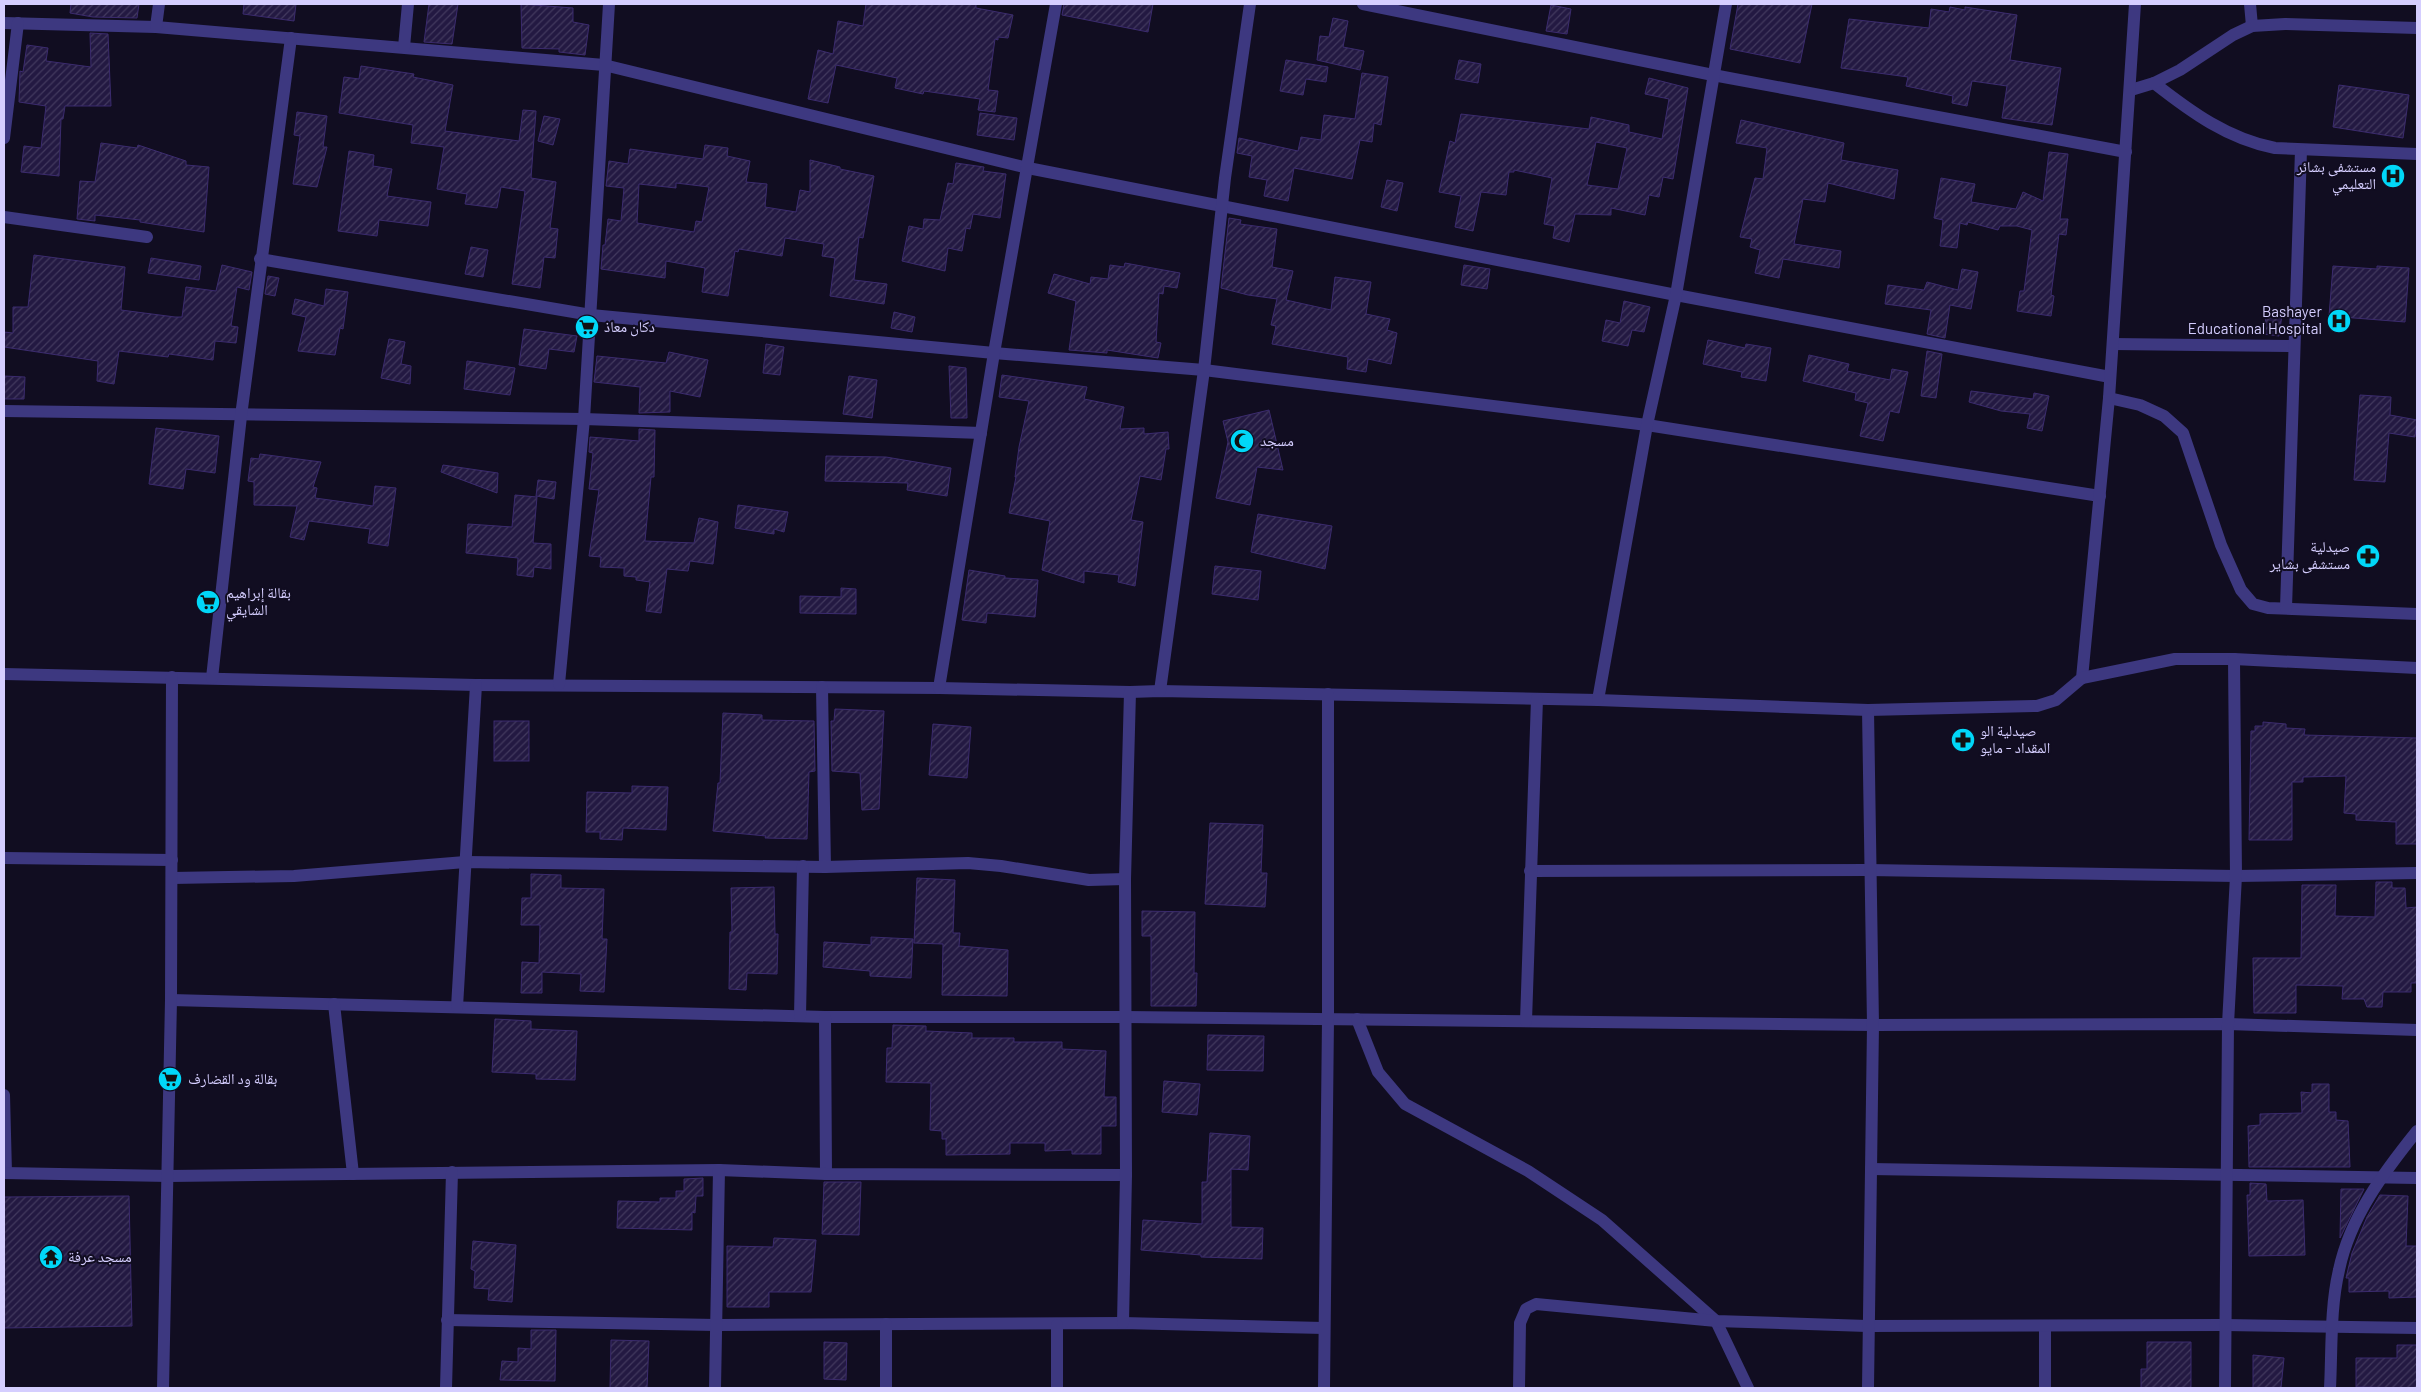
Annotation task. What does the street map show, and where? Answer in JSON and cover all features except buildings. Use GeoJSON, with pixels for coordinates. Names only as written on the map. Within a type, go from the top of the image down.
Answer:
{"type":"FeatureCollection","features":[{"type":"Feature","properties":{"kind":"street"},"geometry":{"type":"LineString","coordinates":[[156,27],[158,4]]}},
{"type":"Feature","properties":{"kind":"street"},"geometry":{"type":"LineString","coordinates":[[404,47],[408,4]]}},
{"type":"Feature","properties":{"kind":"street"},"geometry":{"type":"LineString","coordinates":[[559,684],[584,419],[608,4]]}},
{"type":"Feature","properties":{"kind":"street"},"geometry":{"type":"LineString","coordinates":[[939,688],[994,353],[1056,4]]}},
{"type":"Feature","properties":{"kind":"street"},"geometry":{"type":"LineString","coordinates":[[1160,691],[1204,370],[1222,207],[1250,4]]}},
{"type":"Feature","properties":{"kind":"street"},"geometry":{"type":"LineString","coordinates":[[1364,4],[1713,75],[2126,152]]}},
{"type":"Feature","properties":{"kind":"street"},"geometry":{"type":"LineString","coordinates":[[1598,700],[1647,425],[1676,295],[1726,4]]}},
{"type":"Feature","properties":{"kind":"street"},"geometry":{"type":"LineString","coordinates":[[2082,678],[2109,398],[2131,90],[2135,4]]}},
{"type":"Feature","properties":{"kind":"street"},"geometry":{"type":"LineString","coordinates":[[2250,4],[2252,26]]}},
{"type":"Feature","properties":{"kind":"street"},"geometry":{"type":"LineString","coordinates":[[4,23],[156,27],[604,65],[1028,168],[1676,295],[2110,377]]}},
{"type":"Feature","properties":{"kind":"street"},"geometry":{"type":"LineString","coordinates":[[4,138],[18,24]]}},
{"type":"Feature","properties":{"kind":"street"},"geometry":{"type":"LineString","coordinates":[[2131,90],[2154,83],[2180,70],[2234,34],[2252,26],[2285,24],[2417,28]]}},
{"type":"Feature","properties":{"kind":"street"},"geometry":{"type":"LineString","coordinates":[[212,678],[240,416],[291,38]]}},
{"type":"Feature","properties":{"kind":"street"},"geometry":{"type":"LineString","coordinates":[[2154,83],[2188,110],[2239,138],[2275,148],[2417,154]]}},
{"type":"Feature","properties":{"kind":"street"},"geometry":{"type":"LineString","coordinates":[[2286,608],[2300,150]]}},
{"type":"Feature","properties":{"kind":"street"},"geometry":{"type":"LineString","coordinates":[[4,217],[147,237]]}},
{"type":"Feature","properties":{"kind":"street"},"geometry":{"type":"LineString","coordinates":[[260,259],[591,315],[994,353],[1204,370],[1647,425],[2100,496]]}},
{"type":"Feature","properties":{"kind":"street"},"geometry":{"type":"LineString","coordinates":[[2113,344],[2294,346]]}},
{"type":"Feature","properties":{"kind":"street"},"geometry":{"type":"LineString","coordinates":[[2109,398],[2140,405],[2164,416],[2183,433],[2221,545],[2241,590],[2253,604],[2268,608],[2417,614]]}},
{"type":"Feature","properties":{"kind":"street"},"geometry":{"type":"LineString","coordinates":[[4,411],[240,416],[584,419],[981,433]]}},
{"type":"Feature","properties":{"kind":"street"},"geometry":{"type":"LineString","coordinates":[[4,674],[476,685],[822,686],[1328,694],[1598,700],[1868,710],[2037,706],[2056,700],[2082,678],[2175,659],[2234,659],[2417,668]]}},
{"type":"Feature","properties":{"kind":"street"},"geometry":{"type":"LineString","coordinates":[[2225,1388],[2228,1024],[2236,876],[2234,659]]}},
{"type":"Feature","properties":{"kind":"street"},"geometry":{"type":"LineString","coordinates":[[163,1388],[169,1176],[172,677]]}},
{"type":"Feature","properties":{"kind":"street"},"geometry":{"type":"LineString","coordinates":[[457,1008],[476,685]]}},
{"type":"Feature","properties":{"kind":"street"},"geometry":{"type":"LineString","coordinates":[[822,686],[825,867]]}},
{"type":"Feature","properties":{"kind":"street"},"geometry":{"type":"LineString","coordinates":[[1123,1323],[1126,1175],[1125,879],[1130,692]]}},
{"type":"Feature","properties":{"kind":"street"},"geometry":{"type":"LineString","coordinates":[[1324,1388],[1328,1019],[1328,694]]}},
{"type":"Feature","properties":{"kind":"street"},"geometry":{"type":"LineString","coordinates":[[1526,1021],[1537,699]]}},
{"type":"Feature","properties":{"kind":"street"},"geometry":{"type":"LineString","coordinates":[[1868,710],[1869,870],[1873,1025],[1867,1326],[1868,1388]]}},
{"type":"Feature","properties":{"kind":"street"},"geometry":{"type":"LineString","coordinates":[[4,858],[172,860]]}},
{"type":"Feature","properties":{"kind":"street"},"geometry":{"type":"LineString","coordinates":[[172,878],[294,876],[466,862],[825,867],[968,863],[1001,866],[1060,877],[1089,880],[1125,879]]}},
{"type":"Feature","properties":{"kind":"street"},"geometry":{"type":"LineString","coordinates":[[800,1016],[803,866]]}},
{"type":"Feature","properties":{"kind":"street"},"geometry":{"type":"LineString","coordinates":[[1530,871],[1869,870],[2236,876],[2417,873]]}},
{"type":"Feature","properties":{"kind":"street"},"geometry":{"type":"LineString","coordinates":[[171,1000],[825,1017],[1357,1019],[1873,1025],[2228,1024],[2417,1030]]}},
{"type":"Feature","properties":{"kind":"street"},"geometry":{"type":"LineString","coordinates":[[334,1004],[353,1174]]}},
{"type":"Feature","properties":{"kind":"street"},"geometry":{"type":"LineString","coordinates":[[825,1017],[826,1174]]}},
{"type":"Feature","properties":{"kind":"street"},"geometry":{"type":"LineString","coordinates":[[1357,1019],[1378,1072],[1406,1104],[1528,1171],[1602,1220],[1716,1321],[1748,1388]]}},
{"type":"Feature","properties":{"kind":"street"},"geometry":{"type":"LineString","coordinates":[[4,1095],[5,1173],[169,1176],[719,1170],[826,1174],[1126,1175]]}},
{"type":"Feature","properties":{"kind":"street"},"geometry":{"type":"LineString","coordinates":[[2330,1388],[2338,1272],[2344,1251],[2382,1176],[2417,1131]]}},
{"type":"Feature","properties":{"kind":"street"},"geometry":{"type":"LineString","coordinates":[[1871,1169],[2417,1178]]}},
{"type":"Feature","properties":{"kind":"street"},"geometry":{"type":"LineString","coordinates":[[715,1388],[719,1170]]}},
{"type":"Feature","properties":{"kind":"street"},"geometry":{"type":"LineString","coordinates":[[446,1388],[452,1172]]}},
{"type":"Feature","properties":{"kind":"street"},"geometry":{"type":"LineString","coordinates":[[1519,1388],[1520,1323],[1526,1309],[1536,1304],[1716,1321],[1867,1326],[2225,1325],[2417,1328]]}},
{"type":"Feature","properties":{"kind":"street"},"geometry":{"type":"LineString","coordinates":[[447,1320],[716,1325],[1123,1323],[1324,1328]]}},
{"type":"Feature","properties":{"kind":"street"},"geometry":{"type":"LineString","coordinates":[[886,1324],[886,1388]]}},
{"type":"Feature","properties":{"kind":"street"},"geometry":{"type":"LineString","coordinates":[[1057,1324],[1057,1388]]}},
{"type":"Feature","properties":{"kind":"street"},"geometry":{"type":"LineString","coordinates":[[2044,1326],[2045,1388]]}},
{"type":"Feature","properties":{"kind":"place","name":"مستشفى بشائر التعليمي"},"geometry":{"type":"Point","coordinates":[2393,176]}},
{"type":"Feature","properties":{"kind":"place","name":"Bashayer Educational Hospital"},"geometry":{"type":"Point","coordinates":[2339,321]}},
{"type":"Feature","properties":{"kind":"place","name":"دكان معاذ"},"geometry":{"type":"Point","coordinates":[587,327]}},
{"type":"Feature","properties":{"kind":"place","name":"مسجد"},"geometry":{"type":"Point","coordinates":[1242,441]}},
{"type":"Feature","properties":{"kind":"place","name":"صيدلية مستشفى بشاير"},"geometry":{"type":"Point","coordinates":[2368,556]}},
{"type":"Feature","properties":{"kind":"place","name":"بقالة إبراهيم الشايقي"},"geometry":{"type":"Point","coordinates":[208,602]}},
{"type":"Feature","properties":{"kind":"place","name":"صيدلية الو المقداد - مايو"},"geometry":{"type":"Point","coordinates":[1963,740]}},
{"type":"Feature","properties":{"kind":"place","name":"بقالة ود القضارف"},"geometry":{"type":"Point","coordinates":[170,1079]}},
{"type":"Feature","properties":{"kind":"place","name":"مسجد عرفة"},"geometry":{"type":"Point","coordinates":[51,1257]}}]}
